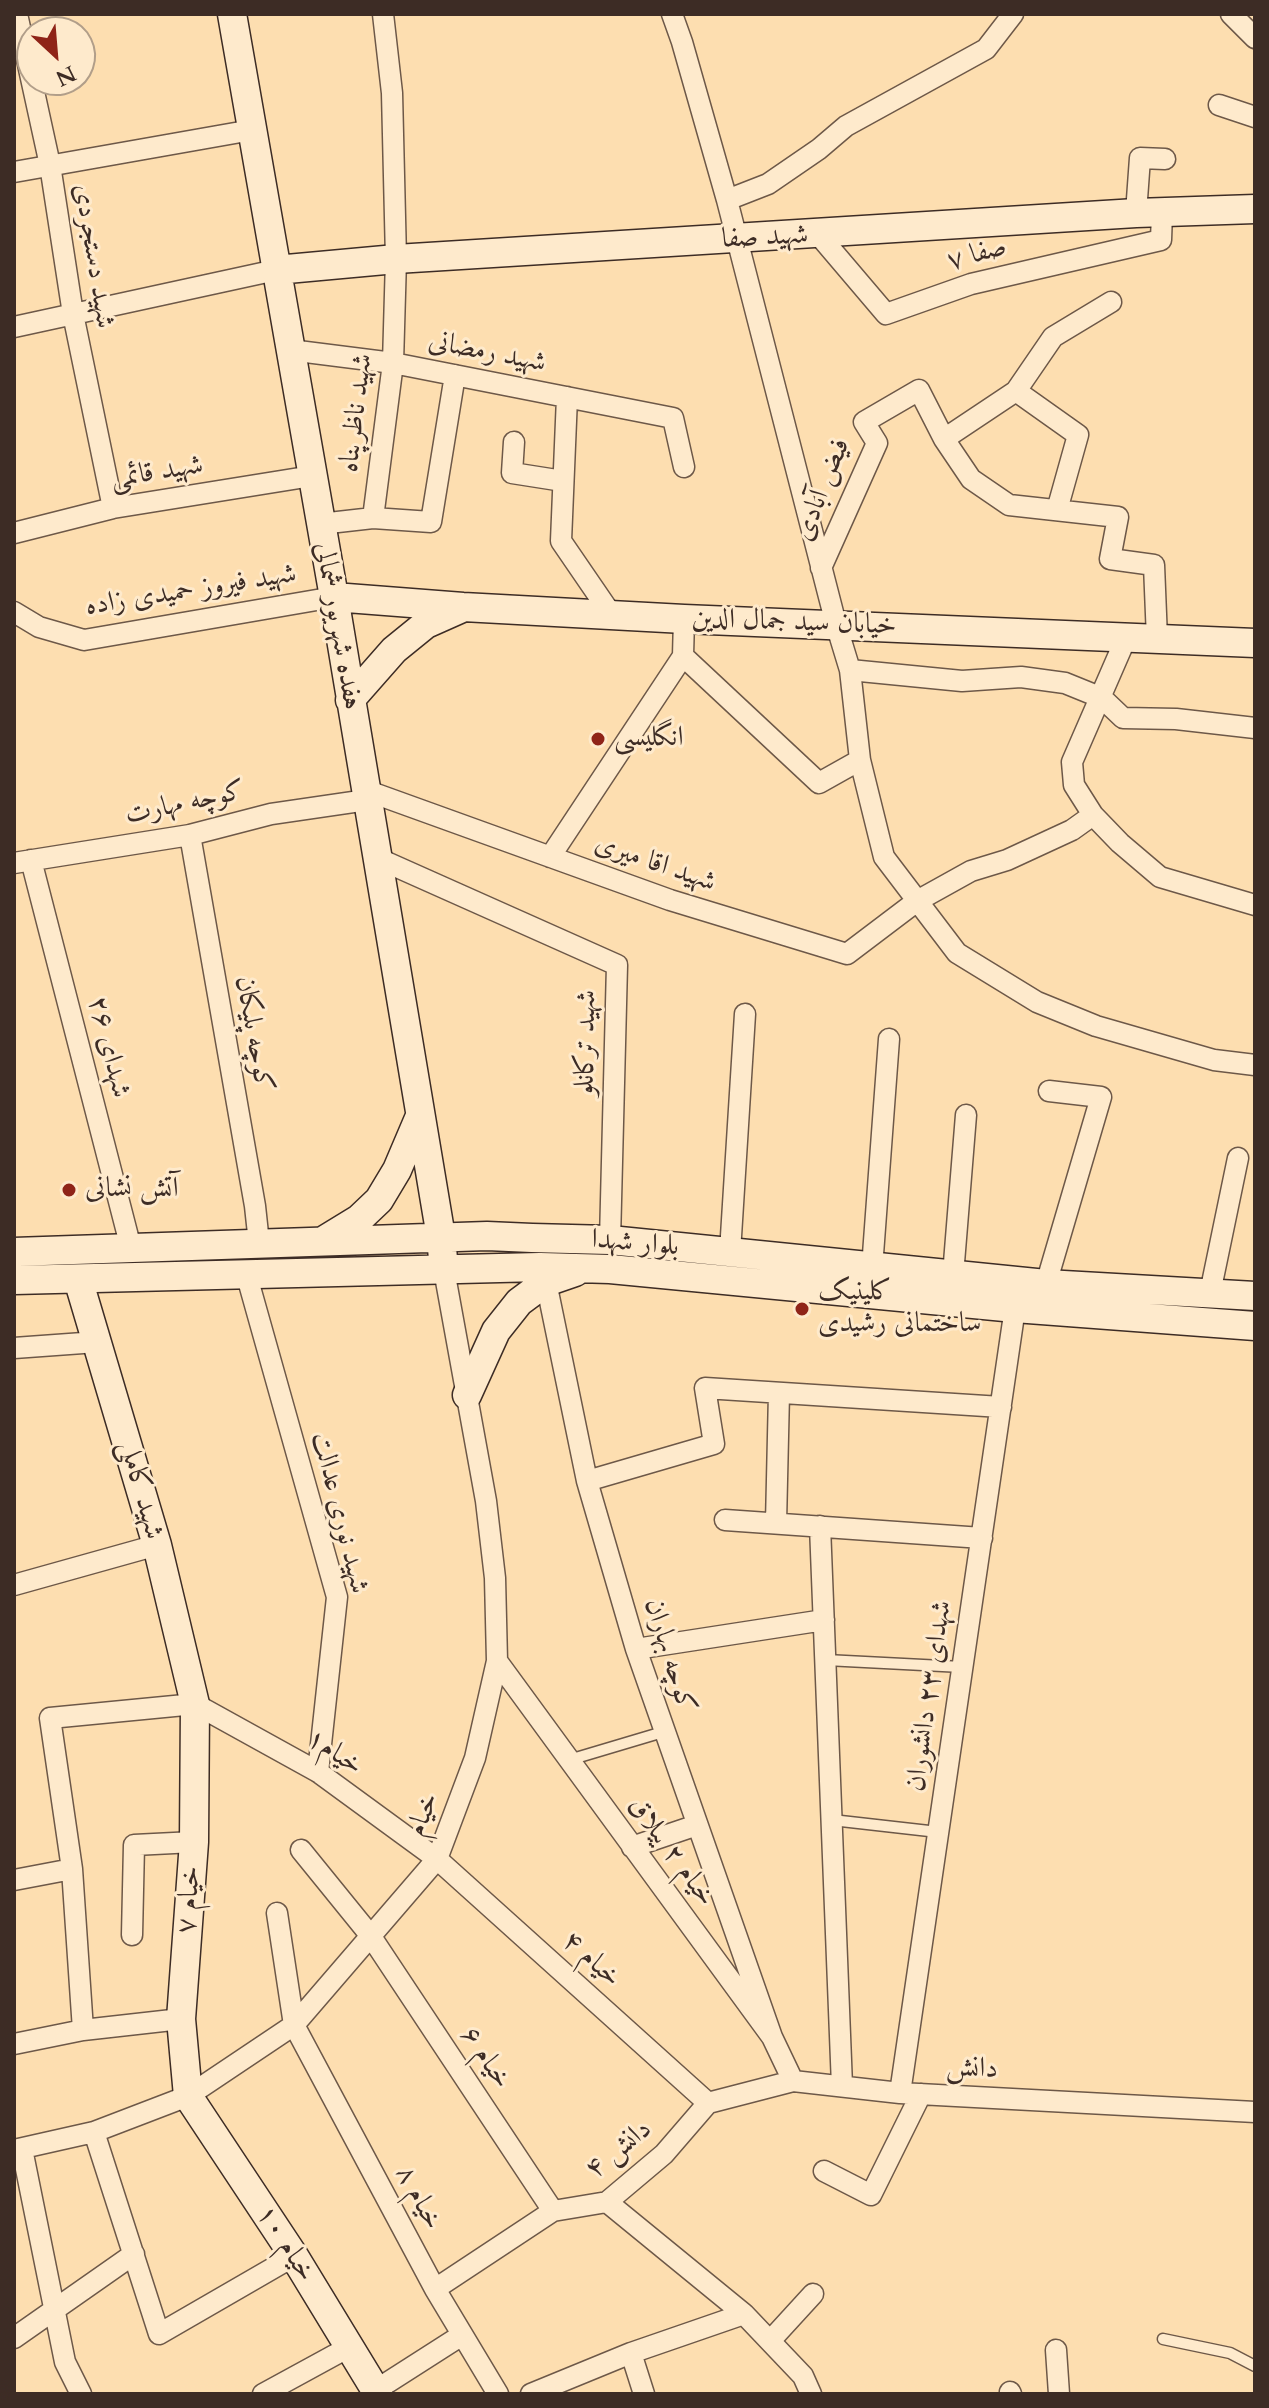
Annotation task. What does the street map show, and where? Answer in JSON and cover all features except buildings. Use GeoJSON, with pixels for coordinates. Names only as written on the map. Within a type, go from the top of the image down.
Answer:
{"type":"FeatureCollection","features":[{"type":"Feature","properties":{"kind":"main road","name":"هفده شهریور شمالی"},"geometry":{"type":"LineString","coordinates":[[232,14],[334,597],[444,1270]]}},
{"type":"Feature","properties":{"kind":"main road","name":"شهید صفا"},"geometry":{"type":"LineString","coordinates":[[276,270],[396,259],[1255,209]]}},
{"type":"Feature","properties":{"kind":"main road","name":"خیابان سید جمال الدین"},"geometry":{"type":"LineString","coordinates":[[334,597],[684,619],[1255,643]]}},
{"type":"Feature","properties":{"kind":"main road"},"geometry":{"type":"LineString","coordinates":[[350,700],[377,667],[404,642],[426,624],[463,607]]}},
{"type":"Feature","properties":{"kind":"main road"},"geometry":{"type":"LineString","coordinates":[[322,1241],[359,1219],[379,1200],[397,1170],[420,1116]]}},
{"type":"Feature","properties":{"kind":"main road","name":"بلوار شهدا"},"geometry":{"type":"LineString","coordinates":[[14,1252],[441,1237],[610,1240],[1046,1284],[1255,1296]]}},
{"type":"Feature","properties":{"kind":"main road"},"geometry":{"type":"LineString","coordinates":[[467,1395],[496,1331],[519,1302],[562,1273],[552,1252],[562,1239]]}},
{"type":"Feature","properties":{"kind":"main road"},"geometry":{"type":"LineString","coordinates":[[357,1240],[364,1258],[357,1272]]}},
{"type":"Feature","properties":{"kind":"main road","name":"بلوار شهدا"},"geometry":{"type":"LineString","coordinates":[[14,1280],[444,1270],[562,1273],[1255,1326]]}},
{"type":"Feature","properties":{"kind":"main road","name":"شهید کاملی"},"geometry":{"type":"LineString","coordinates":[[78,1279],[157,1545],[195,1704]]}},
{"type":"Feature","properties":{"kind":"main road","name":"خیام ۷"},"geometry":{"type":"LineString","coordinates":[[188,2096],[181,2019],[194,1842],[195,1704]]}},
{"type":"Feature","properties":{"kind":"main road","name":"خیام ۱۰"},"geometry":{"type":"LineString","coordinates":[[188,2096],[294,2256],[377,2392]]}},
{"type":"Feature","properties":{"kind":"street","name":"شهید دستجردی"},"geometry":{"type":"LineString","coordinates":[[17,14],[50,165],[73,314],[113,508]]}},
{"type":"Feature","properties":{"kind":"street","name":"شهید ناظرپناه"},"geometry":{"type":"LineString","coordinates":[[373,518],[393,363],[396,259],[392,93],[383,14]]}},
{"type":"Feature","properties":{"kind":"street"},"geometry":{"type":"LineString","coordinates":[[672,14],[727,200],[850,670],[860,760],[884,857],[957,953],[1037,1002],[1096,1026],[1214,1060],[1255,1065]]}},
{"type":"Feature","properties":{"kind":"street"},"geometry":{"type":"LineString","coordinates":[[727,200],[768,184],[846,126],[986,49],[1013,14]]}},
{"type":"Feature","properties":{"kind":"street"},"geometry":{"type":"LineString","coordinates":[[1231,14],[1255,38]]}},
{"type":"Feature","properties":{"kind":"street"},"geometry":{"type":"LineString","coordinates":[[1219,105],[1255,117]]}},
{"type":"Feature","properties":{"kind":"street"},"geometry":{"type":"LineString","coordinates":[[14,172],[252,130]]}},
{"type":"Feature","properties":{"kind":"street"},"geometry":{"type":"LineString","coordinates":[[1149,213],[1140,158],[1165,159]]}},
{"type":"Feature","properties":{"kind":"street","name":"صفا ۷"},"geometry":{"type":"LineString","coordinates":[[818,234],[886,314],[971,284],[1161,240],[1149,213]]}},
{"type":"Feature","properties":{"kind":"street"},"geometry":{"type":"LineString","coordinates":[[14,327],[276,270]]}},
{"type":"Feature","properties":{"kind":"street"},"geometry":{"type":"LineString","coordinates":[[944,439],[1016,391],[1053,337],[1111,302]]}},
{"type":"Feature","properties":{"kind":"street","name":"شهید رمضانی"},"geometry":{"type":"LineString","coordinates":[[290,350],[393,363],[673,418],[684,467]]}},
{"type":"Feature","properties":{"kind":"street"},"geometry":{"type":"LineString","coordinates":[[320,524],[373,518],[431,522],[455,375]]}},
{"type":"Feature","properties":{"kind":"street","name":"فیض آبادی"},"geometry":{"type":"LineString","coordinates":[[821,568],[877,443],[864,422],[919,390],[944,439],[971,479],[1009,505],[1118,517],[1110,559],[1154,565],[1157,639]]}},
{"type":"Feature","properties":{"kind":"street"},"geometry":{"type":"LineString","coordinates":[[1016,391],[1078,435],[1057,510]]}},
{"type":"Feature","properties":{"kind":"street"},"geometry":{"type":"LineString","coordinates":[[567,397],[561,541],[611,614]]}},
{"type":"Feature","properties":{"kind":"street"},"geometry":{"type":"LineString","coordinates":[[514,442],[512,473],[563,481]]}},
{"type":"Feature","properties":{"kind":"street","name":"شهید قائمی"},"geometry":{"type":"LineString","coordinates":[[14,533],[113,508],[312,476]]}},
{"type":"Feature","properties":{"kind":"street","name":"شهید فیروز حمیدی زاده"},"geometry":{"type":"LineString","coordinates":[[18,620],[84,640],[334,597]]}},
{"type":"Feature","properties":{"kind":"street"},"geometry":{"type":"LineString","coordinates":[[550,857],[683,656],[684,619]]}},
{"type":"Feature","properties":{"kind":"street"},"geometry":{"type":"LineString","coordinates":[[1126,638],[1072,762],[1074,785],[1093,815],[1160,877],[1255,905]]}},
{"type":"Feature","properties":{"kind":"street"},"geometry":{"type":"LineString","coordinates":[[683,656],[819,783],[860,760]]}},
{"type":"Feature","properties":{"kind":"street"},"geometry":{"type":"LineString","coordinates":[[850,670],[962,681],[1021,677],[1065,683],[1102,698],[1123,718],[1176,719],[1255,728]]}},
{"type":"Feature","properties":{"kind":"street","name":"شهید اقا میری"},"geometry":{"type":"LineString","coordinates":[[366,795],[670,900],[847,954],[917,901]]}},
{"type":"Feature","properties":{"kind":"street","name":"کوچه مهارت"},"geometry":{"type":"LineString","coordinates":[[22,861],[190,835],[271,814],[366,795]]}},
{"type":"Feature","properties":{"kind":"street"},"geometry":{"type":"LineString","coordinates":[[917,901],[971,871],[1007,860],[1072,830],[1093,815]]}},
{"type":"Feature","properties":{"kind":"street","name":"کوچه پلیکان"},"geometry":{"type":"LineString","coordinates":[[190,835],[259,1243]]}},
{"type":"Feature","properties":{"kind":"street","name":"شهید ترکانلو"},"geometry":{"type":"LineString","coordinates":[[377,858],[617,965],[610,1240]]}},
{"type":"Feature","properties":{"kind":"street","name":"شهدای ۲۶"},"geometry":{"type":"LineString","coordinates":[[22,861],[131,1248]]}},
{"type":"Feature","properties":{"kind":"street"},"geometry":{"type":"LineString","coordinates":[[730,1252],[745,1014]]}},
{"type":"Feature","properties":{"kind":"street"},"geometry":{"type":"LineString","coordinates":[[872,1268],[889,1039]]}},
{"type":"Feature","properties":{"kind":"street"},"geometry":{"type":"LineString","coordinates":[[1046,1284],[1101,1097],[1049,1091]]}},
{"type":"Feature","properties":{"kind":"street"},"geometry":{"type":"LineString","coordinates":[[953,1275],[966,1115]]}},
{"type":"Feature","properties":{"kind":"street"},"geometry":{"type":"LineString","coordinates":[[1210,1293],[1238,1158]]}},
{"type":"Feature","properties":{"kind":"street","name":"خیام"},"geometry":{"type":"LineString","coordinates":[[18,2150],[94,2132],[188,2096],[294,2025],[437,1859],[475,1758],[497,1661],[493,1563],[486,1501],[444,1270]]}},
{"type":"Feature","properties":{"kind":"street","name":"شهید نوری عدالت"},"geometry":{"type":"LineString","coordinates":[[246,1273],[337,1597],[318,1772]]}},
{"type":"Feature","properties":{"kind":"street","name":"کوچه بهاران"},"geometry":{"type":"LineString","coordinates":[[562,1273],[587,1481],[663,1732],[772,2037]]}},
{"type":"Feature","properties":{"kind":"street","name":"شهدای ۲۳ دانشوران"},"geometry":{"type":"LineString","coordinates":[[824,2171],[871,2195],[911,2093],[938,1832],[1015,1308]]}},
{"type":"Feature","properties":{"kind":"street"},"geometry":{"type":"LineString","coordinates":[[14,1348],[97,1342]]}},
{"type":"Feature","properties":{"kind":"street"},"geometry":{"type":"LineString","coordinates":[[587,1481],[714,1444],[705,1388],[1001,1407]]}},
{"type":"Feature","properties":{"kind":"street"},"geometry":{"type":"LineString","coordinates":[[776,1523],[779,1393]]}},
{"type":"Feature","properties":{"kind":"street"},"geometry":{"type":"LineString","coordinates":[[725,1520],[982,1538]]}},
{"type":"Feature","properties":{"kind":"street"},"geometry":{"type":"LineString","coordinates":[[820,1526],[842,2086]]}},
{"type":"Feature","properties":{"kind":"street"},"geometry":{"type":"LineString","coordinates":[[14,1585],[157,1545]]}},
{"type":"Feature","properties":{"kind":"street"},"geometry":{"type":"LineString","coordinates":[[636,1649],[824,1620]]}},
{"type":"Feature","properties":{"kind":"street","name":"خیام ۲ ییلاق"},"geometry":{"type":"LineString","coordinates":[[497,1661],[772,2037],[793,2081]]}},
{"type":"Feature","properties":{"kind":"street"},"geometry":{"type":"LineString","coordinates":[[83,2030],[72,1869],[50,1718],[195,1704]]}},
{"type":"Feature","properties":{"kind":"street","name":"خیام۱"},"geometry":{"type":"LineString","coordinates":[[195,1704],[318,1772],[437,1859]]}},
{"type":"Feature","properties":{"kind":"street"},"geometry":{"type":"LineString","coordinates":[[632,1847],[697,1825]]}},
{"type":"Feature","properties":{"kind":"street"},"geometry":{"type":"LineString","coordinates":[[132,1935],[134,1845],[194,1842]]}},
{"type":"Feature","properties":{"kind":"street","name":"خیام ۶"},"geometry":{"type":"LineString","coordinates":[[301,1850],[370,1935],[553,2211]]}},
{"type":"Feature","properties":{"kind":"street","name":"خیام ۴"},"geometry":{"type":"LineString","coordinates":[[437,1859],[708,2103]]}},
{"type":"Feature","properties":{"kind":"street"},"geometry":{"type":"LineString","coordinates":[[14,1880],[72,1869]]}},
{"type":"Feature","properties":{"kind":"street","name":"خیام ۸"},"geometry":{"type":"LineString","coordinates":[[277,1913],[294,2025],[435,2289],[498,2394]]}},
{"type":"Feature","properties":{"kind":"street"},"geometry":{"type":"LineString","coordinates":[[14,2044],[83,2030],[181,2019]]}},
{"type":"Feature","properties":{"kind":"street"},"geometry":{"type":"LineString","coordinates":[[708,2103],[793,2081]]}},
{"type":"Feature","properties":{"kind":"street","name":"دانش"},"geometry":{"type":"LineString","coordinates":[[793,2081],[911,2093],[1255,2112]]}},
{"type":"Feature","properties":{"kind":"street","name":"دانش ۴"},"geometry":{"type":"LineString","coordinates":[[435,2289],[553,2211],[607,2202],[664,2154],[708,2103]]}},
{"type":"Feature","properties":{"kind":"street"},"geometry":{"type":"LineString","coordinates":[[94,2132],[159,2334],[294,2256]]}},
{"type":"Feature","properties":{"kind":"street"},"geometry":{"type":"LineString","coordinates":[[18,2150],[65,2362],[81,2394]]}},
{"type":"Feature","properties":{"kind":"street"},"geometry":{"type":"LineString","coordinates":[[607,2202],[744,2314],[803,2376],[811,2394]]}},
{"type":"Feature","properties":{"kind":"street"},"geometry":{"type":"LineString","coordinates":[[14,2338],[134,2254]]}},
{"type":"Feature","properties":{"kind":"street"},"geometry":{"type":"LineString","coordinates":[[770,2341],[813,2294]]}},
{"type":"Feature","properties":{"kind":"street"},"geometry":{"type":"LineString","coordinates":[[531,2394],[631,2353],[744,2314]]}},
{"type":"Feature","properties":{"kind":"street"},"geometry":{"type":"LineString","coordinates":[[377,2392],[462,2335]]}},
{"type":"Feature","properties":{"kind":"street"},"geometry":{"type":"LineString","coordinates":[[263,2394],[351,2346]]}},
{"type":"Feature","properties":{"kind":"street"},"geometry":{"type":"LineString","coordinates":[[1056,2350],[1059,2394]]}},
{"type":"Feature","properties":{"kind":"street"},"geometry":{"type":"LineString","coordinates":[[631,2353],[644,2394]]}},
{"type":"Feature","properties":{"kind":"lane"},"geometry":{"type":"LineString","coordinates":[[826,1660],[962,1667]]}},
{"type":"Feature","properties":{"kind":"lane"},"geometry":{"type":"LineString","coordinates":[[569,1760],[663,1732]]}},
{"type":"Feature","properties":{"kind":"lane"},"geometry":{"type":"LineString","coordinates":[[832,1820],[938,1832]]}},
{"type":"Feature","properties":{"kind":"lane"},"geometry":{"type":"LineString","coordinates":[[1163,2339],[1230,2353],[1255,2366]]}},
{"type":"Feature","properties":{"kind":"place","name":"انگلیسی"},"geometry":{"type":"Point","coordinates":[598,739]}},
{"type":"Feature","properties":{"kind":"place","name":"آتش نشانی"},"geometry":{"type":"Point","coordinates":[69,1190]}},
{"type":"Feature","properties":{"kind":"place","name":"کلینیک ساختمانی رشیدی"},"geometry":{"type":"Point","coordinates":[802,1309]}}]}
